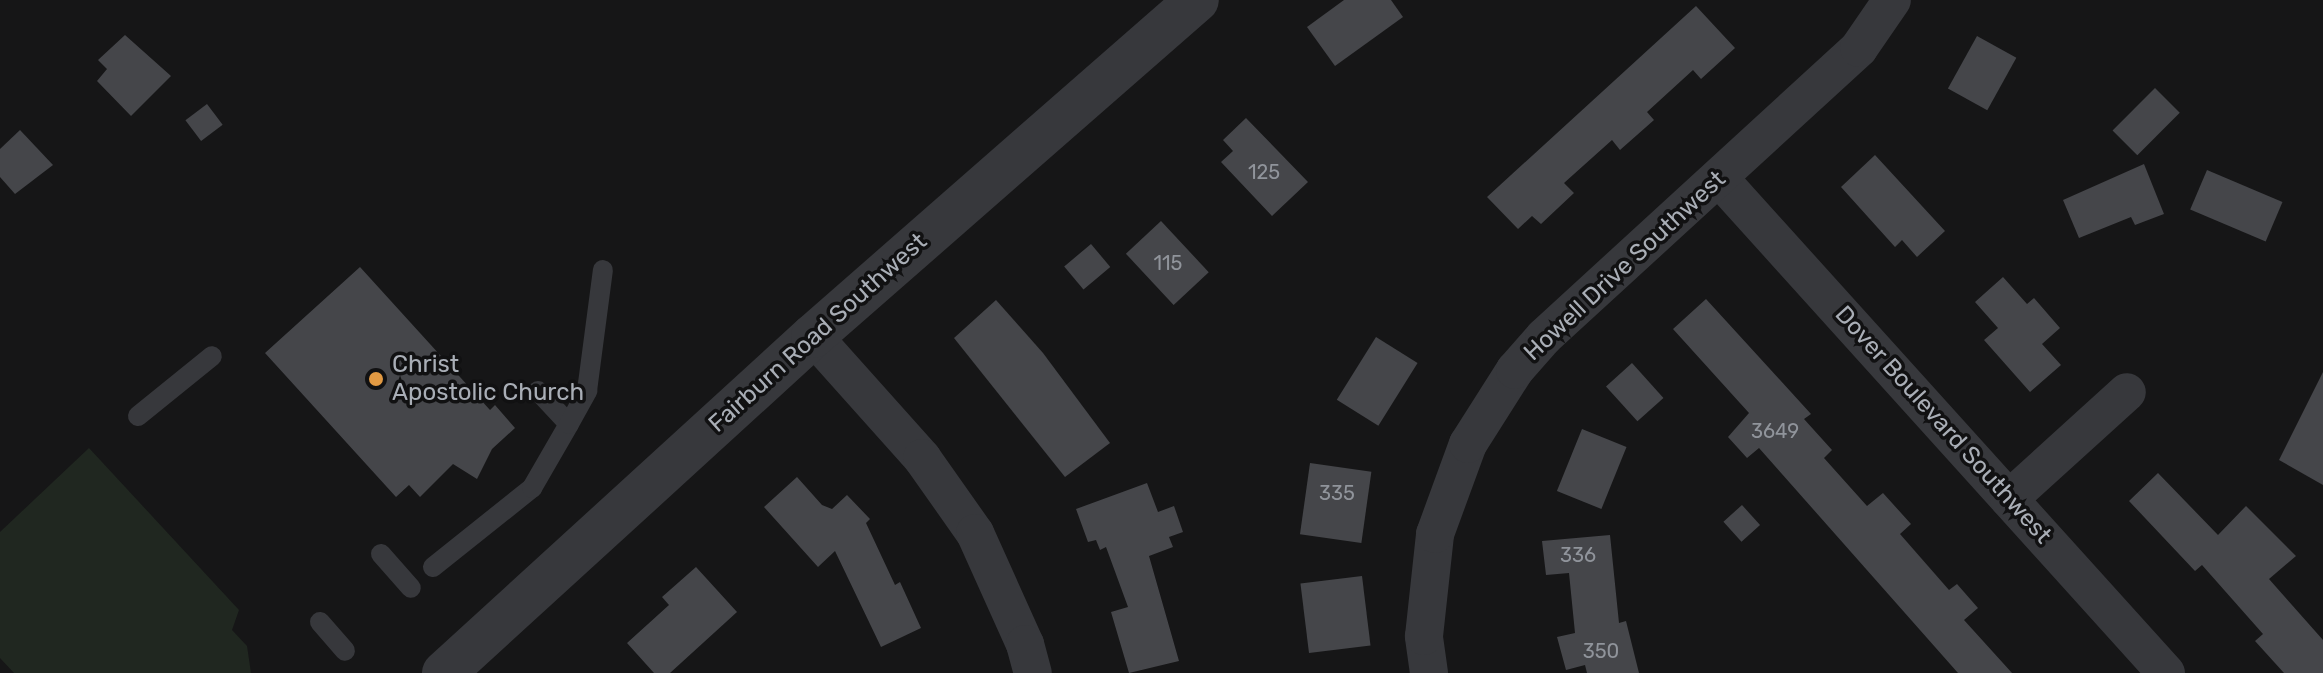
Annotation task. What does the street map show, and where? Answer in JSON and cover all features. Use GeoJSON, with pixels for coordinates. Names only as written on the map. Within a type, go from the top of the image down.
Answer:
{"type":"FeatureCollection","features":[{"type":"Feature","properties":{"kind":"street","name":"Fairburn Road Southwest"},"geometry":{"type":"LineString","coordinates":[[444,673],[813,336],[1197,0]]}},
{"type":"Feature","properties":{"kind":"street","name":"Howell Drive Southwest"},"geometry":{"type":"LineString","coordinates":[[1429,673],[1424,636],[1435,534],[1468,444],[1515,370],[1544,337],[1859,48],[1892,0]]}},
{"type":"Feature","properties":{"kind":"street","name":"Dover Boulevard Southwest"},"geometry":{"type":"LineString","coordinates":[[1719,178],[2166,673]]}},
{"type":"Feature","properties":{"kind":"street"},"geometry":{"type":"LineString","coordinates":[[813,336],[922,458],[975,533],[1025,644],[1033,673]]}},
{"type":"Feature","properties":{"kind":"street"},"geometry":{"type":"LineString","coordinates":[[2009,499],[2127,392]]}},
{"type":"Feature","properties":{"kind":"lane"},"geometry":{"type":"LineString","coordinates":[[433,567],[532,488],[569,424],[587,391],[603,270]]}},
{"type":"Feature","properties":{"kind":"lane"},"geometry":{"type":"LineString","coordinates":[[138,416],[212,356]]}},
{"type":"Feature","properties":{"kind":"lane"},"geometry":{"type":"LineString","coordinates":[[538,391],[569,424]]}},
{"type":"Feature","properties":{"kind":"lane"},"geometry":{"type":"LineString","coordinates":[[381,554],[411,588]]}},
{"type":"Feature","properties":{"kind":"lane"},"geometry":{"type":"LineString","coordinates":[[320,622],[345,651]]}},
{"type":"Feature","properties":{"kind":"shaded area"},"geometry":{"type":"Polygon","coordinates":[[[89,448],[239,610],[232,630],[247,646],[251,673],[14,673],[0,658],[0,532],[89,448]]]}},
{"type":"Feature","properties":{"kind":"building"},"geometry":{"type":"Polygon","coordinates":[[[1344,0],[1391,0],[1403,17],[1335,66],[1307,27],[1344,0]]]}},
{"type":"Feature","properties":{"kind":"building"},"geometry":{"type":"Polygon","coordinates":[[[1696,6],[1735,48],[1701,79],[1693,70],[1647,112],[1654,120],[1620,150],[1612,140],[1564,183],[1574,193],[1541,224],[1532,216],[1518,229],[1487,197],[1696,6]]]}},
{"type":"Feature","properties":{"kind":"building"},"geometry":{"type":"Polygon","coordinates":[[[125,35],[171,76],[131,116],[97,81],[107,69],[98,60],[125,35]]]}},
{"type":"Feature","properties":{"kind":"building"},"geometry":{"type":"Polygon","coordinates":[[[1977,36],[2016,58],[1987,110],[1948,88],[1977,36]]]}},
{"type":"Feature","properties":{"kind":"building"},"geometry":{"type":"Polygon","coordinates":[[[2155,88],[2180,113],[2137,155],[2113,130],[2155,88]]]}},
{"type":"Feature","properties":{"kind":"building"},"geometry":{"type":"Polygon","coordinates":[[[207,104],[223,125],[201,141],[185,120],[207,104]]]}},
{"type":"Feature","properties":{"kind":"building"},"geometry":{"type":"Polygon","coordinates":[[[1246,118],[1308,182],[1272,216],[1221,162],[1233,151],[1223,140],[1246,118]]]}},
{"type":"Feature","properties":{"kind":"building"},"geometry":{"type":"Polygon","coordinates":[[[20,130],[53,165],[15,194],[0,177],[0,149],[20,130]]]}},
{"type":"Feature","properties":{"kind":"building"},"geometry":{"type":"Polygon","coordinates":[[[1875,155],[1945,231],[1917,257],[1902,240],[1895,247],[1841,187],[1875,155]]]}},
{"type":"Feature","properties":{"kind":"building"},"geometry":{"type":"Polygon","coordinates":[[[2144,164],[2164,214],[2135,225],[2131,217],[2079,238],[2063,200],[2144,164]]]}},
{"type":"Feature","properties":{"kind":"building"},"geometry":{"type":"Polygon","coordinates":[[[2207,170],[2282,202],[2266,242],[2190,210],[2207,170]]]}},
{"type":"Feature","properties":{"kind":"building"},"geometry":{"type":"Polygon","coordinates":[[[1161,221],[1209,272],[1174,305],[1126,254],[1161,221]]]}},
{"type":"Feature","properties":{"kind":"building"},"geometry":{"type":"Polygon","coordinates":[[[1091,244],[1110,267],[1083,289],[1064,266],[1091,244]]]}},
{"type":"Feature","properties":{"kind":"building","name":"Christ Apostolic Church"},"geometry":{"type":"Polygon","coordinates":[[[360,267],[490,410],[495,405],[515,428],[492,449],[477,479],[453,464],[420,497],[409,485],[396,497],[265,353],[360,267]]]}},
{"type":"Feature","properties":{"kind":"building"},"geometry":{"type":"Polygon","coordinates":[[[2003,277],[2027,304],[2034,298],[2060,328],[2042,344],[2061,365],[2030,392],[1984,340],[1998,328],[1975,302],[2003,277]]]}},
{"type":"Feature","properties":{"kind":"building"},"geometry":{"type":"Polygon","coordinates":[[[1706,299],[1811,414],[1804,419],[1832,450],[1824,458],[1867,506],[1883,493],[1911,524],[1900,534],[1949,590],[1957,584],[1978,608],[1964,620],[2012,673],[1958,673],[1759,448],[1747,458],[1728,437],[1749,413],[1673,329],[1706,299]]]}},
{"type":"Feature","properties":{"kind":"building"},"geometry":{"type":"Polygon","coordinates":[[[996,300],[1043,353],[1110,443],[1065,477],[954,338],[996,300]]]}},
{"type":"Feature","properties":{"kind":"building"},"geometry":{"type":"Polygon","coordinates":[[[1376,337],[1418,363],[1378,426],[1337,400],[1376,337]]]}},
{"type":"Feature","properties":{"kind":"building"},"geometry":{"type":"Polygon","coordinates":[[[1632,363],[1663,398],[1637,421],[1606,386],[1632,363]]]}},
{"type":"Feature","properties":{"kind":"building"},"geometry":{"type":"Polygon","coordinates":[[[2323,372],[2323,485],[2279,460],[2323,372]]]}},
{"type":"Feature","properties":{"kind":"building"},"geometry":{"type":"Polygon","coordinates":[[[1582,429],[1627,447],[1601,509],[1557,491],[1582,429]]]}},
{"type":"Feature","properties":{"kind":"building"},"geometry":{"type":"Polygon","coordinates":[[[1310,463],[1371,472],[1361,543],[1300,534],[1310,463]]]}},
{"type":"Feature","properties":{"kind":"building"},"geometry":{"type":"Polygon","coordinates":[[[2158,473],[2218,535],[2246,506],[2296,556],[2269,579],[2323,640],[2323,673],[2284,673],[2255,641],[2263,634],[2202,565],[2195,571],[2129,501],[2158,473]]]}},
{"type":"Feature","properties":{"kind":"building"},"geometry":{"type":"Polygon","coordinates":[[[797,477],[822,505],[832,509],[847,495],[870,519],[866,523],[895,585],[900,582],[921,628],[881,647],[835,551],[818,567],[764,507],[797,477]]]}},
{"type":"Feature","properties":{"kind":"building"},"geometry":{"type":"Polygon","coordinates":[[[1147,483],[1158,512],[1174,506],[1183,532],[1169,537],[1173,547],[1149,556],[1179,661],[1129,673],[1111,612],[1128,607],[1106,547],[1100,550],[1096,540],[1088,542],[1076,509],[1147,483]]]}},
{"type":"Feature","properties":{"kind":"building"},"geometry":{"type":"Polygon","coordinates":[[[1742,505],[1760,525],[1741,542],[1723,522],[1742,505]]]}},
{"type":"Feature","properties":{"kind":"building"},"geometry":{"type":"Polygon","coordinates":[[[1610,535],[1619,623],[1626,621],[1639,673],[1587,673],[1585,665],[1566,670],[1557,637],[1575,633],[1569,573],[1546,575],[1542,541],[1610,535]]]}},
{"type":"Feature","properties":{"kind":"building"},"geometry":{"type":"Polygon","coordinates":[[[696,567],[737,612],[670,673],[654,673],[627,643],[669,605],[662,597],[696,567]]]}},
{"type":"Feature","properties":{"kind":"building"},"geometry":{"type":"Polygon","coordinates":[[[1362,576],[1371,645],[1309,653],[1300,584],[1362,576]]]}},
{"type":"Feature","properties":{"kind":"place","name":"Christ Apostolic Church"},"geometry":{"type":"Point","coordinates":[376,379]}}]}
